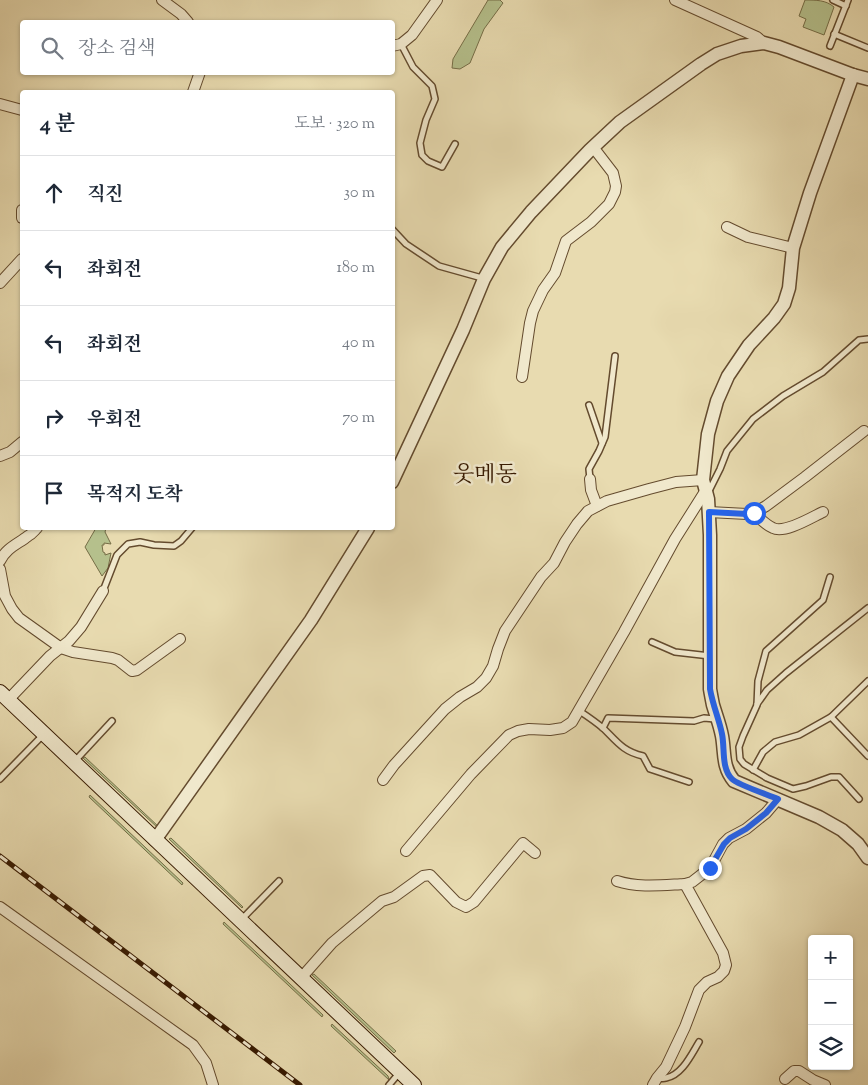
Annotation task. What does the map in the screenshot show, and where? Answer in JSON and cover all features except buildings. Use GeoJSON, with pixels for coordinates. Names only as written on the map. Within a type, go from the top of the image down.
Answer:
{"type":"FeatureCollection","features":[{"type":"Feature","properties":{"kind":"main road"},"geometry":{"type":"LineString","coordinates":[[4,696],[414,1085]]}},
{"type":"Feature","properties":{"kind":"street"},"geometry":{"type":"LineString","coordinates":[[162,0],[186,20]]}},
{"type":"Feature","properties":{"kind":"street"},"geometry":{"type":"LineString","coordinates":[[397,45],[412,35],[437,0]]}},
{"type":"Feature","properties":{"kind":"street"},"geometry":{"type":"LineString","coordinates":[[676,0],[757,37],[764,44]]}},
{"type":"Feature","properties":{"kind":"street"},"geometry":{"type":"LineString","coordinates":[[395,476],[463,330],[484,279],[502,247],[531,212],[593,147],[620,122],[701,64],[718,54],[740,46],[764,44],[779,47],[853,75],[868,78]]}},
{"type":"Feature","properties":{"kind":"street"},"geometry":{"type":"LineString","coordinates":[[194,90],[199,75]]}},
{"type":"Feature","properties":{"kind":"street"},"geometry":{"type":"LineString","coordinates":[[853,75],[810,193],[794,248],[789,288],[784,304],[749,345],[728,376],[717,401],[708,434],[705,488],[709,512],[710,689],[722,737],[728,774],[734,781],[819,817],[842,830],[858,844],[868,858]]}},
{"type":"Feature","properties":{"kind":"street"},"geometry":{"type":"LineString","coordinates":[[0,104],[20,109]]}},
{"type":"Feature","properties":{"kind":"street"},"geometry":{"type":"LineString","coordinates":[[522,377],[533,311],[543,290],[555,273],[566,241],[591,222],[609,204],[615,192],[616,186],[613,173],[593,147]]}},
{"type":"Feature","properties":{"kind":"street"},"geometry":{"type":"LineString","coordinates":[[727,227],[748,237],[794,248]]}},
{"type":"Feature","properties":{"kind":"street"},"geometry":{"type":"LineString","coordinates":[[0,283],[20,261]]}},
{"type":"Feature","properties":{"kind":"street"},"geometry":{"type":"LineString","coordinates":[[709,512],[754,513],[766,506],[864,431]]}},
{"type":"Feature","properties":{"kind":"street"},"geometry":{"type":"LineString","coordinates":[[0,456],[10,452],[20,444]]}},
{"type":"Feature","properties":{"kind":"street"},"geometry":{"type":"LineString","coordinates":[[590,479],[591,490],[597,506]]}},
{"type":"Feature","properties":{"kind":"street"},"geometry":{"type":"LineString","coordinates":[[383,780],[407,750],[445,709],[477,687],[486,678],[494,666],[505,631],[517,611],[541,577],[554,563],[565,542],[588,511],[607,501],[676,482],[705,488]]}},
{"type":"Feature","properties":{"kind":"street"},"geometry":{"type":"LineString","coordinates":[[406,851],[471,774],[509,735],[529,729],[550,730],[563,728],[572,722],[705,488]]}},
{"type":"Feature","properties":{"kind":"street"},"geometry":{"type":"LineString","coordinates":[[754,513],[762,521],[775,529],[783,530],[823,512]]}},
{"type":"Feature","properties":{"kind":"street"},"geometry":{"type":"LineString","coordinates":[[0,561],[12,546],[30,536],[35,530]]}},
{"type":"Feature","properties":{"kind":"street"},"geometry":{"type":"LineString","coordinates":[[155,840],[311,620],[367,530]]}},
{"type":"Feature","properties":{"kind":"street"},"geometry":{"type":"LineString","coordinates":[[0,569],[5,596],[12,610],[19,618],[61,648],[97,657],[112,658],[118,660],[132,671],[137,670],[180,639]]}},
{"type":"Feature","properties":{"kind":"street"},"geometry":{"type":"LineString","coordinates":[[4,696],[70,641],[82,627],[103,591]]}},
{"type":"Feature","properties":{"kind":"street"},"geometry":{"type":"LineString","coordinates":[[617,881],[638,885],[685,884],[692,882],[710,868],[724,844],[730,838],[784,802]]}},
{"type":"Feature","properties":{"kind":"street"},"geometry":{"type":"LineString","coordinates":[[301,978],[332,943],[382,901],[394,897],[423,876],[430,875],[456,902],[466,907],[474,902],[523,843],[535,853]]}},
{"type":"Feature","properties":{"kind":"street"},"geometry":{"type":"LineString","coordinates":[[655,1081],[666,1067],[685,1027],[698,990],[707,982],[718,977],[726,966],[722,953],[685,884]]}},
{"type":"Feature","properties":{"kind":"street"},"geometry":{"type":"LineString","coordinates":[[0,907],[193,1045],[206,1063],[213,1085]]}},
{"type":"Feature","properties":{"kind":"street"},"geometry":{"type":"LineString","coordinates":[[785,1079],[794,1071],[799,1071],[825,1085]]}},
{"type":"Feature","properties":{"kind":"lane"},"geometry":{"type":"LineString","coordinates":[[833,0],[846,6]]}},
{"type":"Feature","properties":{"kind":"lane"},"geometry":{"type":"LineString","coordinates":[[830,46],[848,0]]}},
{"type":"Feature","properties":{"kind":"lane"},"geometry":{"type":"LineString","coordinates":[[834,34],[868,48]]}},
{"type":"Feature","properties":{"kind":"lane"},"geometry":{"type":"LineString","coordinates":[[397,45],[413,67],[432,86],[435,99],[426,120],[420,143],[422,155],[428,161],[442,167],[455,144]]}},
{"type":"Feature","properties":{"kind":"lane"},"geometry":{"type":"LineString","coordinates":[[395,232],[406,244],[439,266],[484,279]]}},
{"type":"Feature","properties":{"kind":"lane"},"geometry":{"type":"LineString","coordinates":[[705,488],[720,469],[727,451],[753,419],[783,396],[823,372],[859,340],[868,339]]}},
{"type":"Feature","properties":{"kind":"lane"},"geometry":{"type":"LineString","coordinates":[[590,479],[589,468],[600,451],[608,424],[615,356]]}},
{"type":"Feature","properties":{"kind":"lane"},"geometry":{"type":"LineString","coordinates":[[589,405],[602,444]]}},
{"type":"Feature","properties":{"kind":"lane"},"geometry":{"type":"LineString","coordinates":[[103,591],[117,555],[128,544],[140,542],[174,546],[190,530]]}},
{"type":"Feature","properties":{"kind":"lane"},"geometry":{"type":"LineString","coordinates":[[757,704],[758,682],[766,651],[823,600],[830,578]]}},
{"type":"Feature","properties":{"kind":"lane"},"geometry":{"type":"LineString","coordinates":[[859,799],[839,777],[831,777],[793,789],[767,778],[744,764],[740,758],[740,747],[757,704],[767,690],[868,608]]}},
{"type":"Feature","properties":{"kind":"lane"},"geometry":{"type":"LineString","coordinates":[[652,642],[675,652],[710,656]]}},
{"type":"Feature","properties":{"kind":"lane"},"geometry":{"type":"LineString","coordinates":[[753,770],[763,752],[775,742],[799,735],[831,717],[868,681]]}},
{"type":"Feature","properties":{"kind":"lane"},"geometry":{"type":"LineString","coordinates":[[578,710],[603,728],[619,745],[643,756],[650,770],[688,782]]}},
{"type":"Feature","properties":{"kind":"lane"},"geometry":{"type":"LineString","coordinates":[[831,717],[868,756]]}},
{"type":"Feature","properties":{"kind":"lane"},"geometry":{"type":"LineString","coordinates":[[603,728],[608,718],[694,721],[704,718],[718,719]]}},
{"type":"Feature","properties":{"kind":"lane"},"geometry":{"type":"LineString","coordinates":[[74,763],[112,721]]}},
{"type":"Feature","properties":{"kind":"lane"},"geometry":{"type":"LineString","coordinates":[[0,779],[44,734]]}},
{"type":"Feature","properties":{"kind":"lane"},"geometry":{"type":"LineString","coordinates":[[784,802],[793,789]]}},
{"type":"Feature","properties":{"kind":"lane"},"geometry":{"type":"LineString","coordinates":[[240,920],[278,880]]}},
{"type":"Feature","properties":{"kind":"lane"},"geometry":{"type":"LineString","coordinates":[[655,1081],[678,1072],[698,1042]]}},
{"type":"Feature","properties":{"kind":"lane"},"geometry":{"type":"LineString","coordinates":[[389,1085],[400,1072]]}},
{"type":"Feature","properties":{"kind":"green space"},"geometry":{"type":"Polygon","coordinates":[[[488,0],[500,0],[503,3],[484,29],[470,63],[460,69],[452,68],[453,59],[488,0]]]}},
{"type":"Feature","properties":{"kind":"green space"},"geometry":{"type":"Polygon","coordinates":[[[805,0],[817,0],[834,7],[824,35],[803,27],[806,19],[799,16],[805,0]]]}},
{"type":"Feature","properties":{"kind":"green space"},"geometry":{"type":"Polygon","coordinates":[[[95,530],[106,530],[111,544],[104,543],[102,545],[103,552],[105,555],[111,553],[108,568],[102,576],[85,547],[95,530]]]}},
{"type":"Feature","properties":{"kind":"green space"},"geometry":{"type":"Polygon","coordinates":[[[85,757],[160,828],[83,758],[85,757]]]}},
{"type":"Feature","properties":{"kind":"green space"},"geometry":{"type":"Polygon","coordinates":[[[90,795],[183,883],[182,885],[89,797],[90,795]]]}},
{"type":"Feature","properties":{"kind":"green space"},"geometry":{"type":"Polygon","coordinates":[[[171,838],[243,907],[169,839],[171,838]]]}},
{"type":"Feature","properties":{"kind":"green space"},"geometry":{"type":"Polygon","coordinates":[[[224,922],[323,1015],[322,1017],[223,924],[224,922]]]}},
{"type":"Feature","properties":{"kind":"green space"},"geometry":{"type":"Polygon","coordinates":[[[314,974],[396,1051],[394,1053],[312,975],[314,974]]]}},
{"type":"Feature","properties":{"kind":"green space"},"geometry":{"type":"Polygon","coordinates":[[[332,1024],[388,1076],[389,1080],[331,1026],[332,1024]]]}},
{"type":"Feature","properties":{"kind":"railway"},"geometry":{"type":"LineString","coordinates":[[0,856],[300,1085]]}},
{"type":"Feature","properties":{"kind":"district","name":"웃메동"},"geometry":{"type":"Point","coordinates":[485,476]}},
{"type":"Feature","properties":{"kind":"route"},"geometry":{"type":"LineString","coordinates":[[710,868],[724,844],[766,813],[778,799],[734,781],[728,774],[722,737],[710,689],[709,512],[754,513]]}}]}
